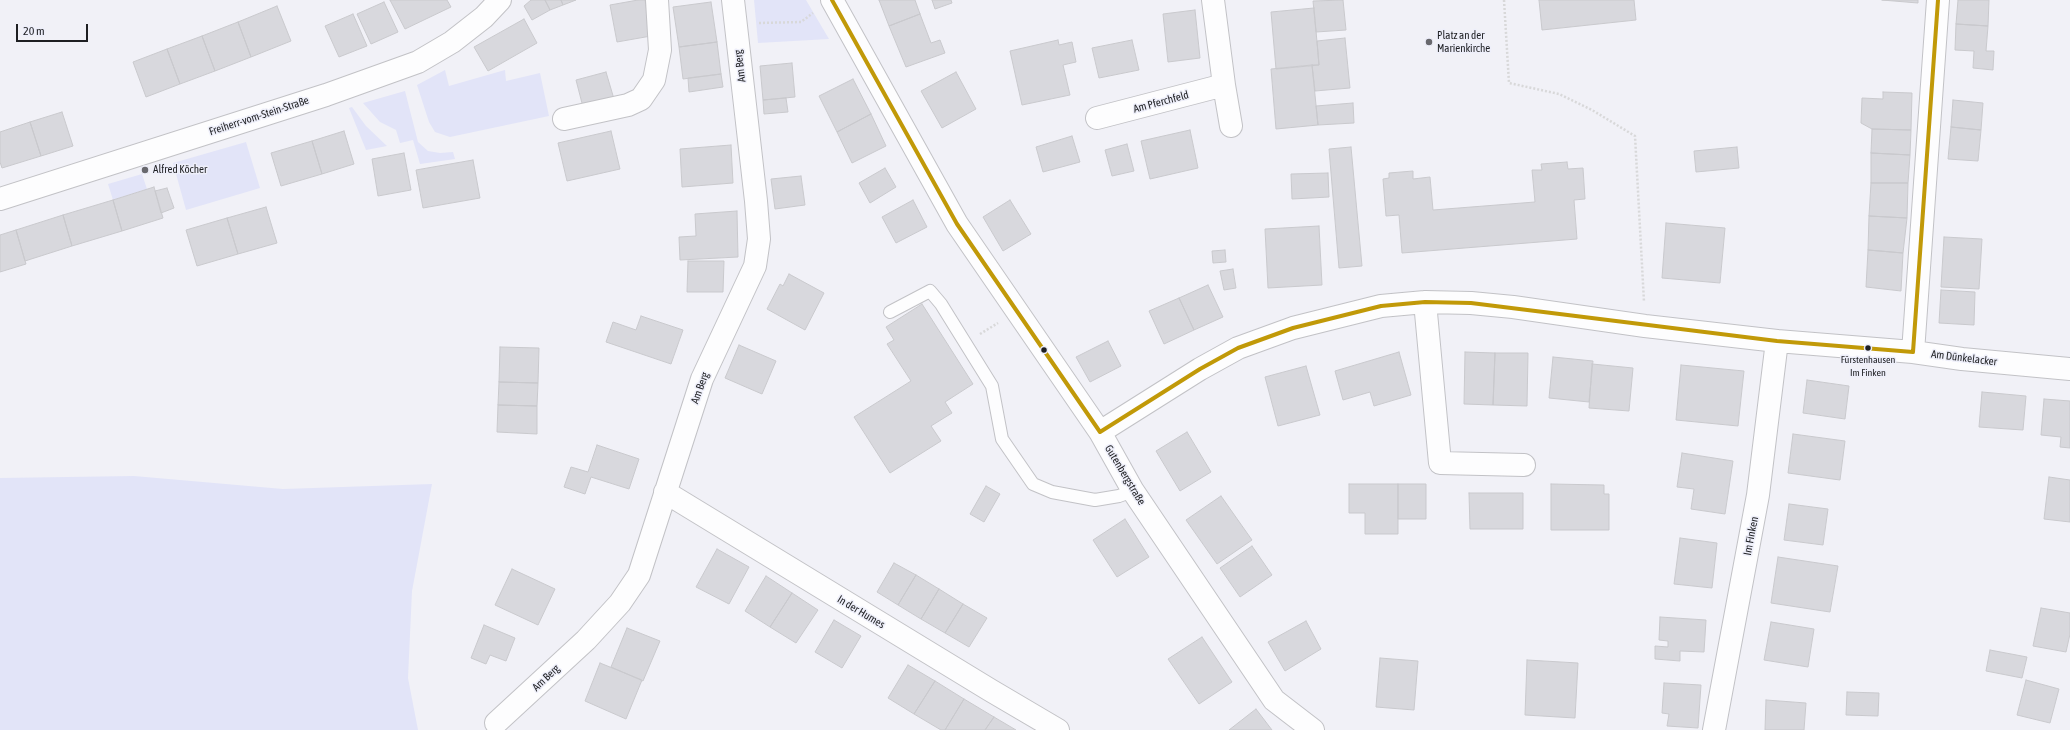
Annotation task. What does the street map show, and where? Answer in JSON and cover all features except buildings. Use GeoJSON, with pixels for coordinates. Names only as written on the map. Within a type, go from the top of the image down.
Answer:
{"type":"FeatureCollection","features":[{"type":"Feature","properties":{"kind":"street","name":"Freiherr-vom-Stein-Straße"},"geometry":{"type":"LineString","coordinates":[[0,199],[326,95],[418,62],[484,17],[500,0]]}},
{"type":"Feature","properties":{"kind":"street"},"geometry":{"type":"LineString","coordinates":[[564,119],[628,105],[641,98],[654,80],[660,50],[656,0]]}},
{"type":"Feature","properties":{"kind":"street","name":"Am Berg"},"geometry":{"type":"LineString","coordinates":[[496,723],[549,676],[620,603],[639,575],[702,379],[755,266],[758,246],[756,201],[733,0]]}},
{"type":"Feature","properties":{"kind":"street","name":"Gutenbergstraße"},"geometry":{"type":"LineString","coordinates":[[832,0],[957,224],[1100,432],[1133,490],[1274,700],[1313,730]]}},
{"type":"Feature","properties":{"kind":"street"},"geometry":{"type":"LineString","coordinates":[[1214,0],[1224,85],[1231,126]]}},
{"type":"Feature","properties":{"kind":"street"},"geometry":{"type":"LineString","coordinates":[[1913,352],[1938,0]]}},
{"type":"Feature","properties":{"kind":"street","name":"Am Pferchfeld"},"geometry":{"type":"LineString","coordinates":[[1097,118],[1224,85]]}},
{"type":"Feature","properties":{"kind":"street"},"geometry":{"type":"LineString","coordinates":[[1425,302],[1440,463],[1524,465]]}},
{"type":"Feature","properties":{"kind":"street","name":"Am Dünkelacker"},"geometry":{"type":"LineString","coordinates":[[1100,432],[1200,368],[1238,348],[1293,328],[1381,306],[1425,302],[1471,303],[1513,307],[1646,326],[1777,341],[1913,352],[1962,359],[2070,369]]}},
{"type":"Feature","properties":{"kind":"street","name":"Im Finken"},"geometry":{"type":"LineString","coordinates":[[1714,730],[1758,495],[1777,341]]}},
{"type":"Feature","properties":{"kind":"street","name":"In der Humes"},"geometry":{"type":"LineString","coordinates":[[665,492],[1058,730]]}},
{"type":"Feature","properties":{"kind":"lane"},"geometry":{"type":"LineString","coordinates":[[890,312],[930,291],[941,304],[992,386],[1002,440],[1033,484],[1052,492],[1095,500],[1119,496],[1133,490]]}},
{"type":"Feature","properties":{"kind":"path"},"geometry":{"type":"LineString","coordinates":[[1504,0],[1509,83],[1559,94],[1592,110],[1634,136],[1646,326]]}},
{"type":"Feature","properties":{"kind":"path"},"geometry":{"type":"LineString","coordinates":[[761,23],[801,22],[811,15]]}},
{"type":"Feature","properties":{"kind":"path"},"geometry":{"type":"LineString","coordinates":[[966,343],[1017,312]]}},
{"type":"Feature","properties":{"kind":"shaded area"},"geometry":{"type":"Polygon","coordinates":[[[754,0],[806,0],[829,39],[758,43],[754,0]]]}},
{"type":"Feature","properties":{"kind":"shaded area"},"geometry":{"type":"Polygon","coordinates":[[[445,70],[449,86],[505,70],[506,81],[540,73],[549,116],[450,137],[435,132],[429,122],[417,85],[445,70]]]}},
{"type":"Feature","properties":{"kind":"shaded area"},"geometry":{"type":"Polygon","coordinates":[[[405,91],[418,142],[428,151],[440,153],[453,152],[455,159],[420,164],[413,140],[400,143],[396,130],[380,122],[363,103],[405,91]]]}},
{"type":"Feature","properties":{"kind":"shaded area"},"geometry":{"type":"Polygon","coordinates":[[[352,107],[366,126],[387,146],[366,150],[349,108],[352,107]]]}},
{"type":"Feature","properties":{"kind":"shaded area"},"geometry":{"type":"Polygon","coordinates":[[[246,142],[260,188],[186,210],[173,163],[246,142]]]}},
{"type":"Feature","properties":{"kind":"shaded area"},"geometry":{"type":"Polygon","coordinates":[[[142,174],[147,189],[113,200],[108,184],[142,174]]]}},
{"type":"Feature","properties":{"kind":"shaded area"},"geometry":{"type":"Polygon","coordinates":[[[134,476],[283,489],[432,484],[412,591],[408,678],[418,730],[0,730],[0,478],[134,476]]]}},
{"type":"Feature","properties":{"kind":"transit line"},"geometry":{"type":"LineString","coordinates":[[832,0],[957,224],[1100,432]]}},
{"type":"Feature","properties":{"kind":"transit line"},"geometry":{"type":"LineString","coordinates":[[1913,352],[1938,0]]}},
{"type":"Feature","properties":{"kind":"transit line"},"geometry":{"type":"LineString","coordinates":[[1100,432],[1200,369],[1238,348],[1293,328],[1381,306],[1425,302],[1471,303],[1777,341],[1913,352]]}},
{"type":"Feature","properties":{"kind":"place","name":"Platz an der Marienkirche"},"geometry":{"type":"Point","coordinates":[1429,42]}},
{"type":"Feature","properties":{"kind":"place","name":"Alfred Köcher"},"geometry":{"type":"Point","coordinates":[145,170]}},
{"type":"Feature","properties":{"kind":"place","name":"Fürstenhausen Im Finken"},"geometry":{"type":"Point","coordinates":[1868,348]}}]}
